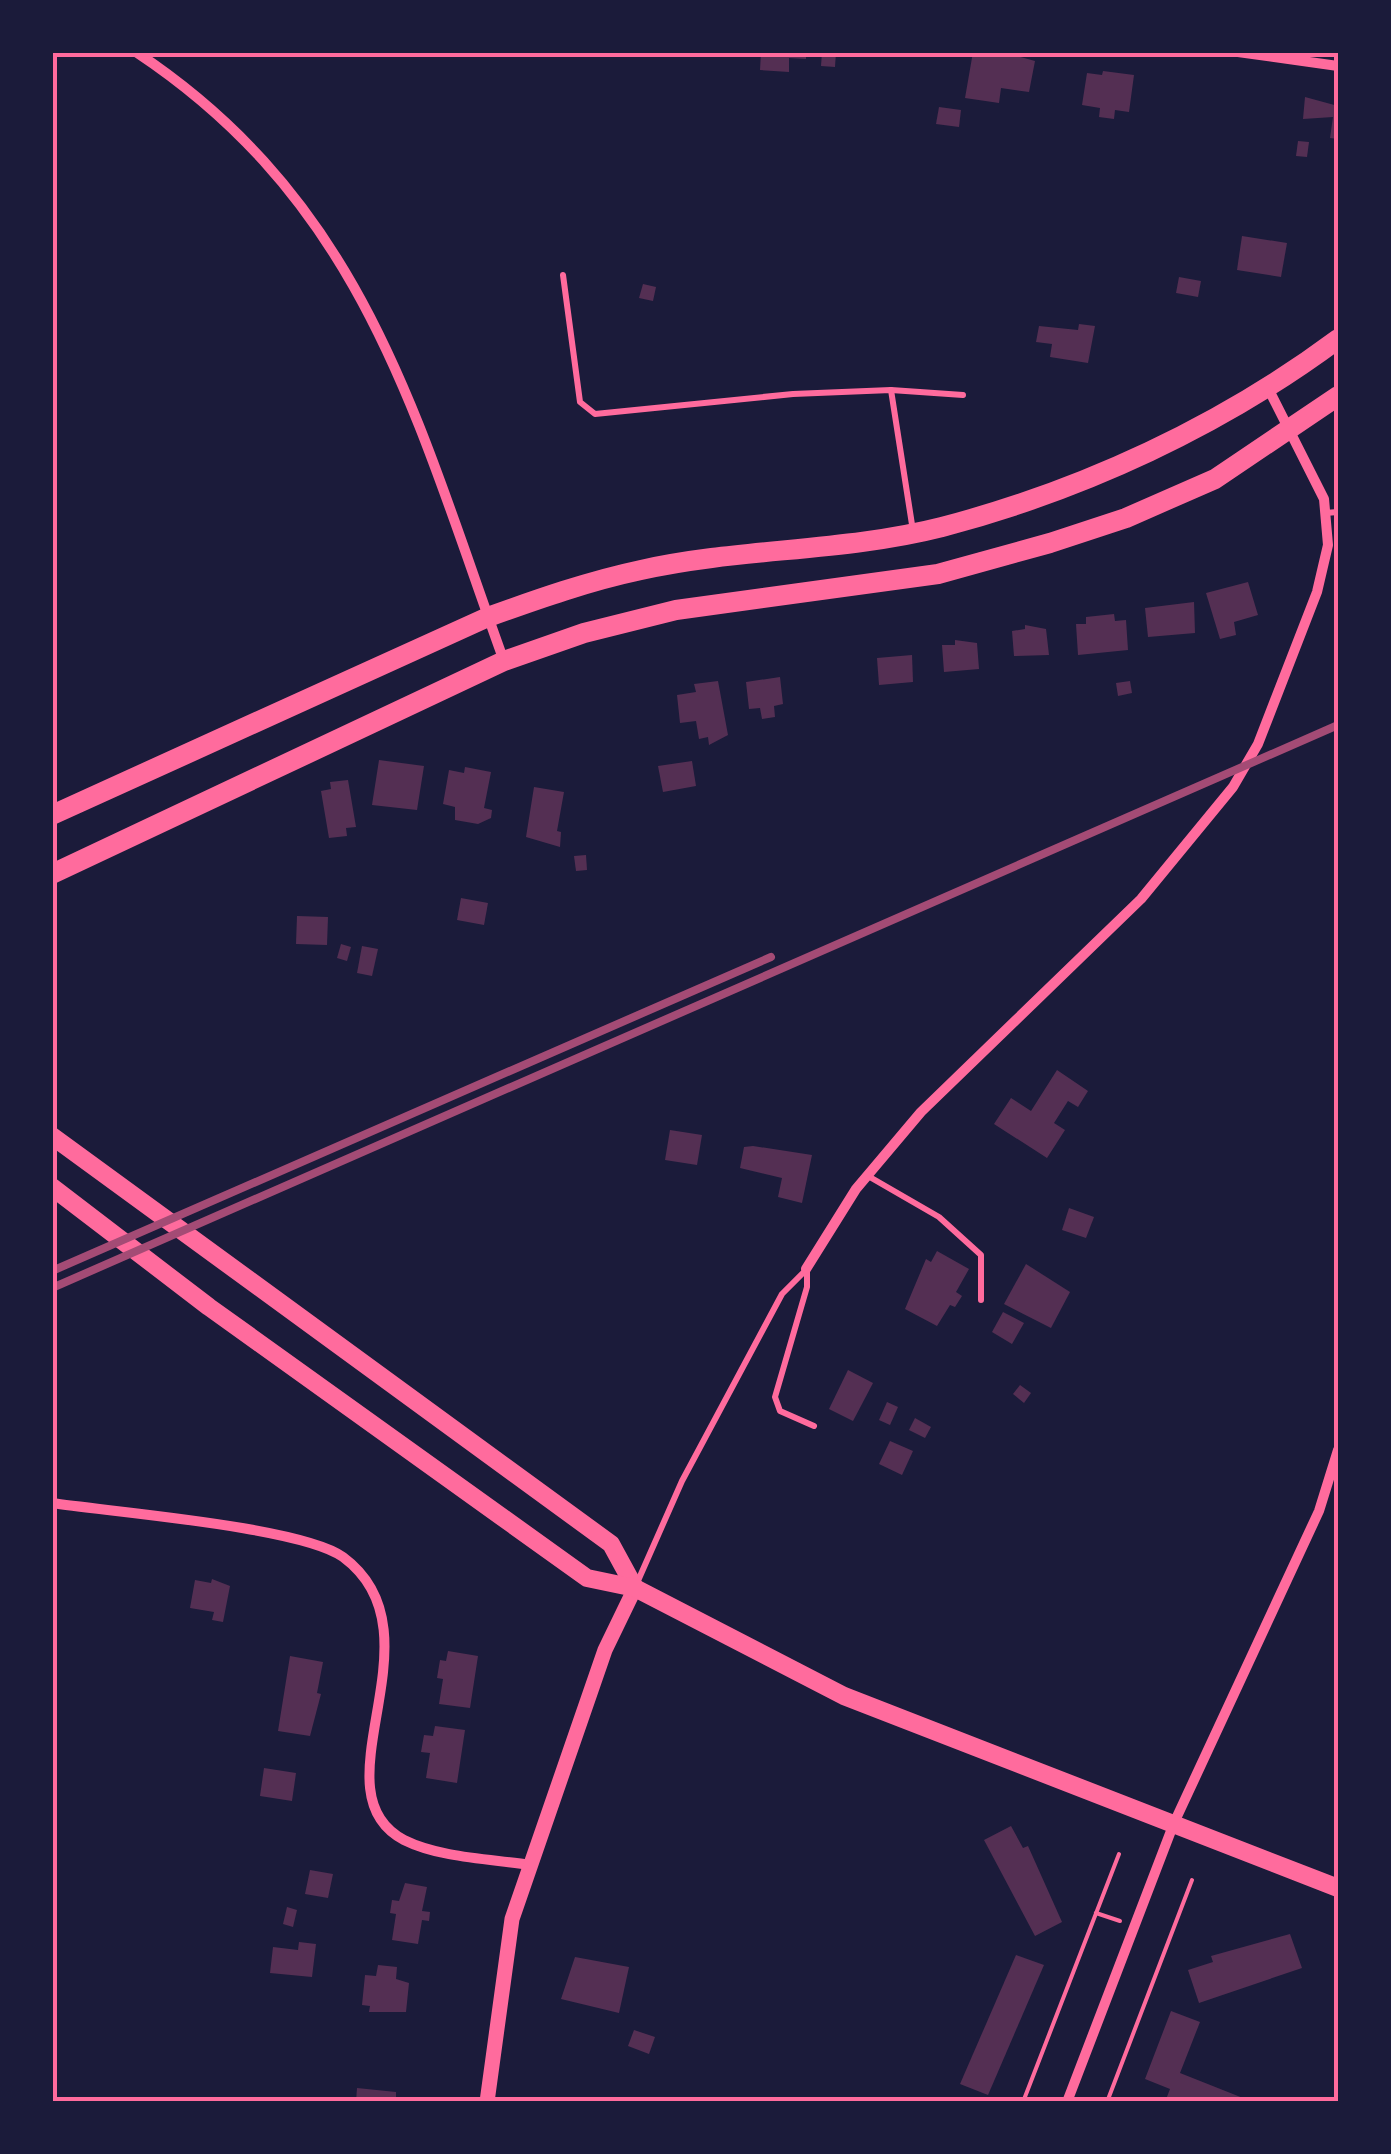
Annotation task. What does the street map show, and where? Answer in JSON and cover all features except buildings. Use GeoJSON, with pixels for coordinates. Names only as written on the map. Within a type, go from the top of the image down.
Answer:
{"type":"FeatureCollection","features":[{"type":"Feature","properties":{"kind":"main road"},"geometry":{"type":"LineString","coordinates":[[52,815],[488,617],[642,569],[913,532],[1037,498],[1134,458],[1270,390],[1338,340]]}},
{"type":"Feature","properties":{"kind":"main road"},"geometry":{"type":"LineString","coordinates":[[52,874],[504,661],[584,633],[676,610],[938,574],[1050,543],[1126,518],[1216,480],[1338,396]]}},
{"type":"Feature","properties":{"kind":"main road"},"geometry":{"type":"LineString","coordinates":[[52,1136],[611,1544],[635,1588]]}},
{"type":"Feature","properties":{"kind":"main road"},"geometry":{"type":"LineString","coordinates":[[52,1187],[209,1307],[587,1578],[635,1588],[844,1696],[1338,1888]]}},
{"type":"Feature","properties":{"kind":"street"},"geometry":{"type":"LineString","coordinates":[[136,52],[199,99],[259,154],[318,224],[342,262],[397,372],[504,661]]}},
{"type":"Feature","properties":{"kind":"street"},"geometry":{"type":"LineString","coordinates":[[1238,52],[1338,66]]}},
{"type":"Feature","properties":{"kind":"street"},"geometry":{"type":"LineString","coordinates":[[806,1269],[866,1176],[921,1112],[1141,899],[1233,787],[1258,744],[1318,592],[1328,545],[1324,499],[1270,390]]}},
{"type":"Feature","properties":{"kind":"street"},"geometry":{"type":"LineString","coordinates":[[1067,2102],[1174,1823],[1319,1511],[1338,1450]]}},
{"type":"Feature","properties":{"kind":"street"},"geometry":{"type":"LineString","coordinates":[[52,1504],[303,1539],[343,1557],[377,1594],[385,1620],[386,1654],[369,1772],[372,1804],[385,1825],[423,1847],[530,1866]]}},
{"type":"Feature","properties":{"kind":"street"},"geometry":{"type":"LineString","coordinates":[[487,2102],[512,1920],[604,1650],[635,1588]]}},
{"type":"Feature","properties":{"kind":"lane"},"geometry":{"type":"LineString","coordinates":[[563,275],[580,402],[596,414],[794,394],[891,390],[963,395]]}},
{"type":"Feature","properties":{"kind":"lane"},"geometry":{"type":"LineString","coordinates":[[891,390],[913,532]]}},
{"type":"Feature","properties":{"kind":"lane"},"geometry":{"type":"LineString","coordinates":[[1325,513],[1338,512]]}},
{"type":"Feature","properties":{"kind":"lane"},"geometry":{"type":"LineString","coordinates":[[866,1176],[961,1232],[982,1255],[981,1300]]}},
{"type":"Feature","properties":{"kind":"lane"},"geometry":{"type":"LineString","coordinates":[[806,1269],[806,1287],[775,1397],[780,1411],[814,1426]]}},
{"type":"Feature","properties":{"kind":"lane"},"geometry":{"type":"LineString","coordinates":[[635,1588],[682,1481],[782,1294],[806,1269]]}},
{"type":"Feature","properties":{"kind":"path"},"geometry":{"type":"LineString","coordinates":[[1023,2102],[1119,1854]]}},
{"type":"Feature","properties":{"kind":"path"},"geometry":{"type":"LineString","coordinates":[[1107,2102],[1192,1880]]}},
{"type":"Feature","properties":{"kind":"path"},"geometry":{"type":"LineString","coordinates":[[1096,1913],[1118,1921]]}},
{"type":"Feature","properties":{"kind":"railway"},"geometry":{"type":"LineString","coordinates":[[52,1288],[1338,725]]}},
{"type":"Feature","properties":{"kind":"railway"},"geometry":{"type":"LineString","coordinates":[[52,1271],[771,957]]}}]}
